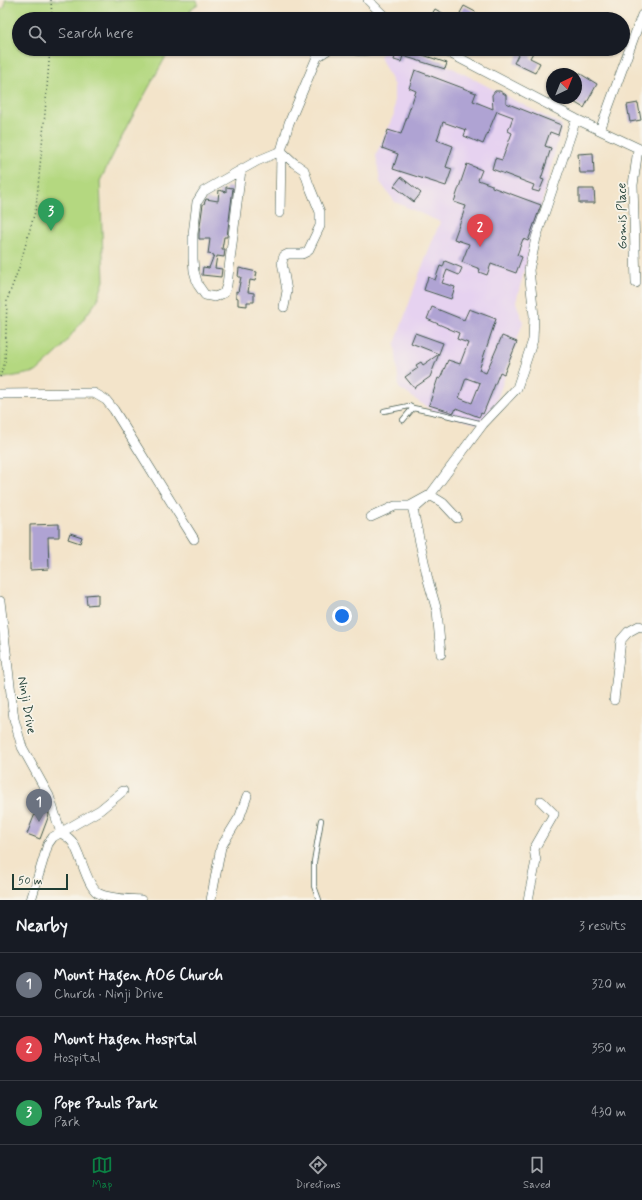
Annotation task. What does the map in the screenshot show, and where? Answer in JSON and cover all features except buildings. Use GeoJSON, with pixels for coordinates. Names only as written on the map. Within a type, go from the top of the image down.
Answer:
{"type":"FeatureCollection","features":[{"type":"Feature","properties":{"kind":"street"},"geometry":{"type":"LineString","coordinates":[[368,0],[380,12]]}},
{"type":"Feature","properties":{"kind":"street"},"geometry":{"type":"LineString","coordinates":[[630,48],[642,15]]}},
{"type":"Feature","properties":{"kind":"street"},"geometry":{"type":"LineString","coordinates":[[280,213],[281,151],[289,123],[318,56]]}},
{"type":"Feature","properties":{"kind":"street"},"geometry":{"type":"LineString","coordinates":[[455,56],[576,119],[640,149]]}},
{"type":"Feature","properties":{"kind":"street"},"geometry":{"type":"LineString","coordinates":[[600,130],[627,56]]}},
{"type":"Feature","properties":{"kind":"street"},"geometry":{"type":"LineString","coordinates":[[441,654],[436,611],[413,510],[430,495],[483,424],[517,388],[533,340],[534,316],[529,270],[536,238],[576,119]]}},
{"type":"Feature","properties":{"kind":"street","name":"Gomis Place"},"geometry":{"type":"LineString","coordinates":[[636,283],[633,185],[640,149]]}},
{"type":"Feature","properties":{"kind":"street"},"geometry":{"type":"LineString","coordinates":[[241,170],[227,285],[224,293],[215,297],[205,295],[198,285],[194,271],[193,234],[197,202],[204,191],[256,161],[281,151]]}},
{"type":"Feature","properties":{"kind":"street"},"geometry":{"type":"LineString","coordinates":[[281,151],[304,170],[320,212],[320,226],[308,251],[302,254],[288,254],[284,256],[282,262],[288,291],[284,307]]}},
{"type":"Feature","properties":{"kind":"street"},"geometry":{"type":"LineString","coordinates":[[0,394],[94,393],[106,400],[114,410],[194,539]]}},
{"type":"Feature","properties":{"kind":"street"},"geometry":{"type":"LineString","coordinates":[[371,516],[396,506],[410,506],[430,495]]}},
{"type":"Feature","properties":{"kind":"street"},"geometry":{"type":"LineString","coordinates":[[430,495],[443,503],[457,518]]}},
{"type":"Feature","properties":{"kind":"street","name":"Ninji Drive"},"geometry":{"type":"LineString","coordinates":[[0,601],[14,719],[22,747],[49,796],[61,833],[68,837],[73,843],[92,887],[98,893],[108,896],[141,900]]}},
{"type":"Feature","properties":{"kind":"street"},"geometry":{"type":"LineString","coordinates":[[614,700],[620,640],[628,632],[642,626]]}},
{"type":"Feature","properties":{"kind":"street"},"geometry":{"type":"LineString","coordinates":[[31,900],[48,844],[53,837],[100,810],[123,791]]}},
{"type":"Feature","properties":{"kind":"street"},"geometry":{"type":"LineString","coordinates":[[211,900],[221,847],[240,816],[247,796]]}},
{"type":"Feature","properties":{"kind":"street"},"geometry":{"type":"LineString","coordinates":[[528,900],[536,861],[534,849],[554,814],[541,801]]}},
{"type":"Feature","properties":{"kind":"lane"},"geometry":{"type":"LineString","coordinates":[[384,411],[408,406],[483,424]]}},
{"type":"Feature","properties":{"kind":"lane"},"geometry":{"type":"LineString","coordinates":[[404,420],[413,408]]}},
{"type":"Feature","properties":{"kind":"lane"},"geometry":{"type":"LineString","coordinates":[[319,900],[314,886],[314,862],[321,820]]}},
{"type":"Feature","properties":{"kind":"path"},"geometry":{"type":"LineString","coordinates":[[51,0],[52,12]]}},
{"type":"Feature","properties":{"kind":"path"},"geometry":{"type":"LineString","coordinates":[[0,377],[5,362],[7,300],[19,268],[36,208],[46,113],[50,56]]}},
{"type":"Feature","properties":{"kind":"shaded area"},"geometry":{"type":"Polygon","coordinates":[[[429,56],[562,125],[516,302],[523,322],[495,406],[478,424],[434,412],[399,388],[395,344],[420,272],[440,222],[395,202],[380,182],[376,155],[394,114],[394,86],[380,57],[429,56]]]}},
{"type":"Feature","properties":{"kind":"green space"},"geometry":{"type":"Polygon","coordinates":[[[5,0],[197,0],[198,4],[192,8],[190,12],[12,12],[12,56],[166,56],[128,125],[100,181],[104,281],[97,301],[59,351],[36,372],[0,379],[0,10],[5,7],[5,0]]]}},
{"type":"Feature","properties":{"kind":"place","name":"Pope Pauls Park"},"geometry":{"type":"Point","coordinates":[51,231]}},
{"type":"Feature","properties":{"kind":"place","name":"Mount Hagen Hospital"},"geometry":{"type":"Point","coordinates":[480,247]}},
{"type":"Feature","properties":{"kind":"place","name":"Mount Hagen AOG Church"},"geometry":{"type":"Point","coordinates":[39,822]}}]}
